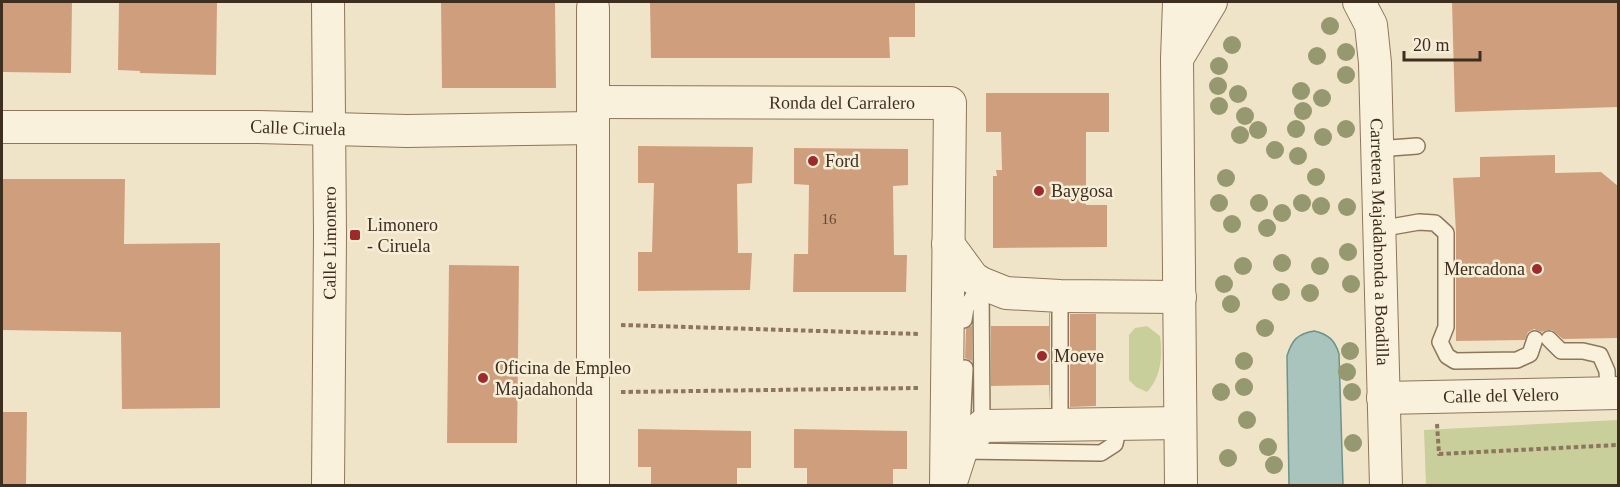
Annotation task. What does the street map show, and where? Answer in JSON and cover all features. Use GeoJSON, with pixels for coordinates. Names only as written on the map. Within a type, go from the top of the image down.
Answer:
{"type":"FeatureCollection","features":[{"type":"Feature","properties":{"kind":"street","name":"Calle Limonero"},"geometry":{"type":"LineString","coordinates":[[328,2],[330,234],[328,486]]}},
{"type":"Feature","properties":{"kind":"street"},"geometry":{"type":"LineString","coordinates":[[1179,2],[1177,59],[1181,486]]}},
{"type":"Feature","properties":{"kind":"street"},"geometry":{"type":"LineString","coordinates":[[1177,59],[1211,2]]}},
{"type":"Feature","properties":{"kind":"street","name":"Carretera Majadahonda a Boadilla"},"geometry":{"type":"LineString","coordinates":[[1359,2],[1371,26],[1376,69],[1386,486]]}},
{"type":"Feature","properties":{"kind":"street"},"geometry":{"type":"LineString","coordinates":[[593,8],[593,486]]}},
{"type":"Feature","properties":{"kind":"street","name":"Ronda del Carralero"},"geometry":{"type":"LineString","coordinates":[[593,115],[950,103],[948,244],[956,327],[956,378],[948,486]]}},
{"type":"Feature","properties":{"kind":"street","name":"Calle Ciruela"},"geometry":{"type":"LineString","coordinates":[[2,127],[258,127],[407,131],[593,115]]}},
{"type":"Feature","properties":{"kind":"street"},"geometry":{"type":"LineString","coordinates":[[948,244],[973,278],[1006,293],[1180,297]]}},
{"type":"Feature","properties":{"kind":"street","name":"Calle del Velero"},"geometry":{"type":"LineString","coordinates":[[1383,398],[1613,393]]}},
{"type":"Feature","properties":{"kind":"street"},"geometry":{"type":"LineString","coordinates":[[982,426],[1180,423]]}},
{"type":"Feature","properties":{"kind":"street","name":"Ronda del Carralero"},"geometry":{"type":"LineString","coordinates":[[948,486],[962,451],[982,426]]}},
{"type":"Feature","properties":{"kind":"lane"},"geometry":{"type":"LineString","coordinates":[[1377,149],[1417,146]]}},
{"type":"Feature","properties":{"kind":"lane"},"geometry":{"type":"LineString","coordinates":[[1379,229],[1419,222],[1435,223],[1446,233],[1446,327],[1440,342],[1447,356],[1455,361],[1517,360],[1530,354],[1542,339],[1561,351],[1583,351],[1600,355],[1613,393]]}},
{"type":"Feature","properties":{"kind":"lane"},"geometry":{"type":"LineString","coordinates":[[956,327],[981,283]]}},
{"type":"Feature","properties":{"kind":"lane"},"geometry":{"type":"LineString","coordinates":[[981,283],[982,426]]}},
{"type":"Feature","properties":{"kind":"lane"},"geometry":{"type":"LineString","coordinates":[[1060,296],[1060,426]]}},
{"type":"Feature","properties":{"kind":"lane"},"geometry":{"type":"LineString","coordinates":[[956,378],[962,451],[1101,453],[1115,444],[1119,425]]}},
{"type":"Feature","properties":{"kind":"path"},"geometry":{"type":"LineString","coordinates":[[593,324],[956,327]]}},
{"type":"Feature","properties":{"kind":"path"},"geometry":{"type":"LineString","coordinates":[[593,392],[956,378]]}},
{"type":"Feature","properties":{"kind":"path"},"geometry":{"type":"LineString","coordinates":[[1436,397],[1439,454],[1618,445]]}},
{"type":"Feature","properties":{"kind":"green space"},"geometry":{"type":"Polygon","coordinates":[[[1147,326],[1160,336],[1161,351],[1158,373],[1147,392],[1136,387],[1129,380],[1129,335],[1135,328],[1147,326]]]}},
{"type":"Feature","properties":{"kind":"green space"},"geometry":{"type":"Polygon","coordinates":[[[1618,420],[1618,485],[1426,485],[1424,430],[1618,420]]]}},
{"type":"Feature","properties":{"kind":"water"},"geometry":{"type":"Polygon","coordinates":[[[1314,331],[1330,338],[1339,354],[1343,485],[1289,485],[1287,356],[1296,339],[1314,331]]]}},
{"type":"Feature","properties":{"kind":"building"},"geometry":{"type":"Polygon","coordinates":[[[2,2],[72,2],[71,73],[2,72],[2,2]]]}},
{"type":"Feature","properties":{"kind":"building"},"geometry":{"type":"Polygon","coordinates":[[[119,2],[217,2],[216,75],[140,73],[140,71],[118,70],[119,2]]]}},
{"type":"Feature","properties":{"kind":"building"},"geometry":{"type":"Polygon","coordinates":[[[441,2],[555,2],[556,88],[442,88],[441,2]]]}},
{"type":"Feature","properties":{"kind":"building"},"geometry":{"type":"Polygon","coordinates":[[[650,2],[915,2],[915,37],[889,37],[890,58],[651,58],[650,2]]]}},
{"type":"Feature","properties":{"kind":"building"},"geometry":{"type":"Polygon","coordinates":[[[1452,2],[1618,2],[1618,107],[1455,112],[1452,2]]]}},
{"type":"Feature","properties":{"kind":"building"},"geometry":{"type":"Polygon","coordinates":[[[986,93],[1109,93],[1109,132],[1086,132],[1086,205],[1107,205],[1107,247],[993,248],[993,176],[997,176],[996,170],[1002,170],[1001,132],[986,132],[986,93]]]}},
{"type":"Feature","properties":{"kind":"building"},"geometry":{"type":"Polygon","coordinates":[[[638,146],[753,147],[752,183],[737,184],[738,253],[752,253],[750,290],[638,291],[638,252],[652,252],[654,183],[638,183],[638,146]]]}},
{"type":"Feature","properties":{"kind":"building"},"geometry":{"type":"Polygon","coordinates":[[[794,148],[908,149],[908,185],[893,186],[894,255],[907,255],[906,292],[793,292],[794,254],[808,254],[809,185],[794,184],[794,148]]]}},
{"type":"Feature","properties":{"kind":"building","name":"Mercadona"},"geometry":{"type":"Polygon","coordinates":[[[1555,155],[1555,173],[1601,172],[1618,186],[1618,338],[1563,339],[1552,330],[1542,332],[1534,329],[1528,332],[1525,340],[1456,341],[1456,233],[1453,178],[1480,177],[1480,157],[1555,155]]]}},
{"type":"Feature","properties":{"kind":"building"},"geometry":{"type":"Polygon","coordinates":[[[2,179],[125,179],[124,244],[220,243],[220,408],[122,409],[121,332],[2,330],[2,179]]]}},
{"type":"Feature","properties":{"kind":"building","name":"Oficina de Empleo Majadahonda"},"geometry":{"type":"Polygon","coordinates":[[[449,265],[519,266],[517,443],[447,443],[449,265]]]}},
{"type":"Feature","properties":{"kind":"building"},"geometry":{"type":"Polygon","coordinates":[[[1049,313],[1050,407],[1049,385],[991,386],[991,326],[1049,326],[1049,313]]]}},
{"type":"Feature","properties":{"kind":"building"},"geometry":{"type":"Polygon","coordinates":[[[1070,314],[1096,314],[1096,406],[1070,407],[1070,314]]]}},
{"type":"Feature","properties":{"kind":"building"},"geometry":{"type":"Polygon","coordinates":[[[972,326],[972,361],[965,358],[966,329],[972,326]]]}},
{"type":"Feature","properties":{"kind":"building"},"geometry":{"type":"Polygon","coordinates":[[[2,412],[27,412],[26,486],[2,486],[2,412]]]}},
{"type":"Feature","properties":{"kind":"building"},"geometry":{"type":"Polygon","coordinates":[[[638,429],[751,431],[751,468],[737,468],[737,486],[651,486],[651,467],[638,467],[638,429]]]}},
{"type":"Feature","properties":{"kind":"building"},"geometry":{"type":"Polygon","coordinates":[[[794,429],[907,431],[907,469],[893,469],[893,486],[807,486],[807,468],[794,468],[794,429]]]}},
{"type":"Feature","properties":{"kind":"place","name":"Ford"},"geometry":{"type":"Point","coordinates":[813,161]}},
{"type":"Feature","properties":{"kind":"place","name":"Baygosa"},"geometry":{"type":"Point","coordinates":[1039,191]}},
{"type":"Feature","properties":{"kind":"place","name":"Limonero - Ciruela"},"geometry":{"type":"Point","coordinates":[355,235]}},
{"type":"Feature","properties":{"kind":"place","name":"Mercadona"},"geometry":{"type":"Point","coordinates":[1537,269]}},
{"type":"Feature","properties":{"kind":"place","name":"Moeve"},"geometry":{"type":"Point","coordinates":[1042,356]}},
{"type":"Feature","properties":{"kind":"place","name":"Oficina de Empleo Majadahonda"},"geometry":{"type":"Point","coordinates":[483,378]}}]}
